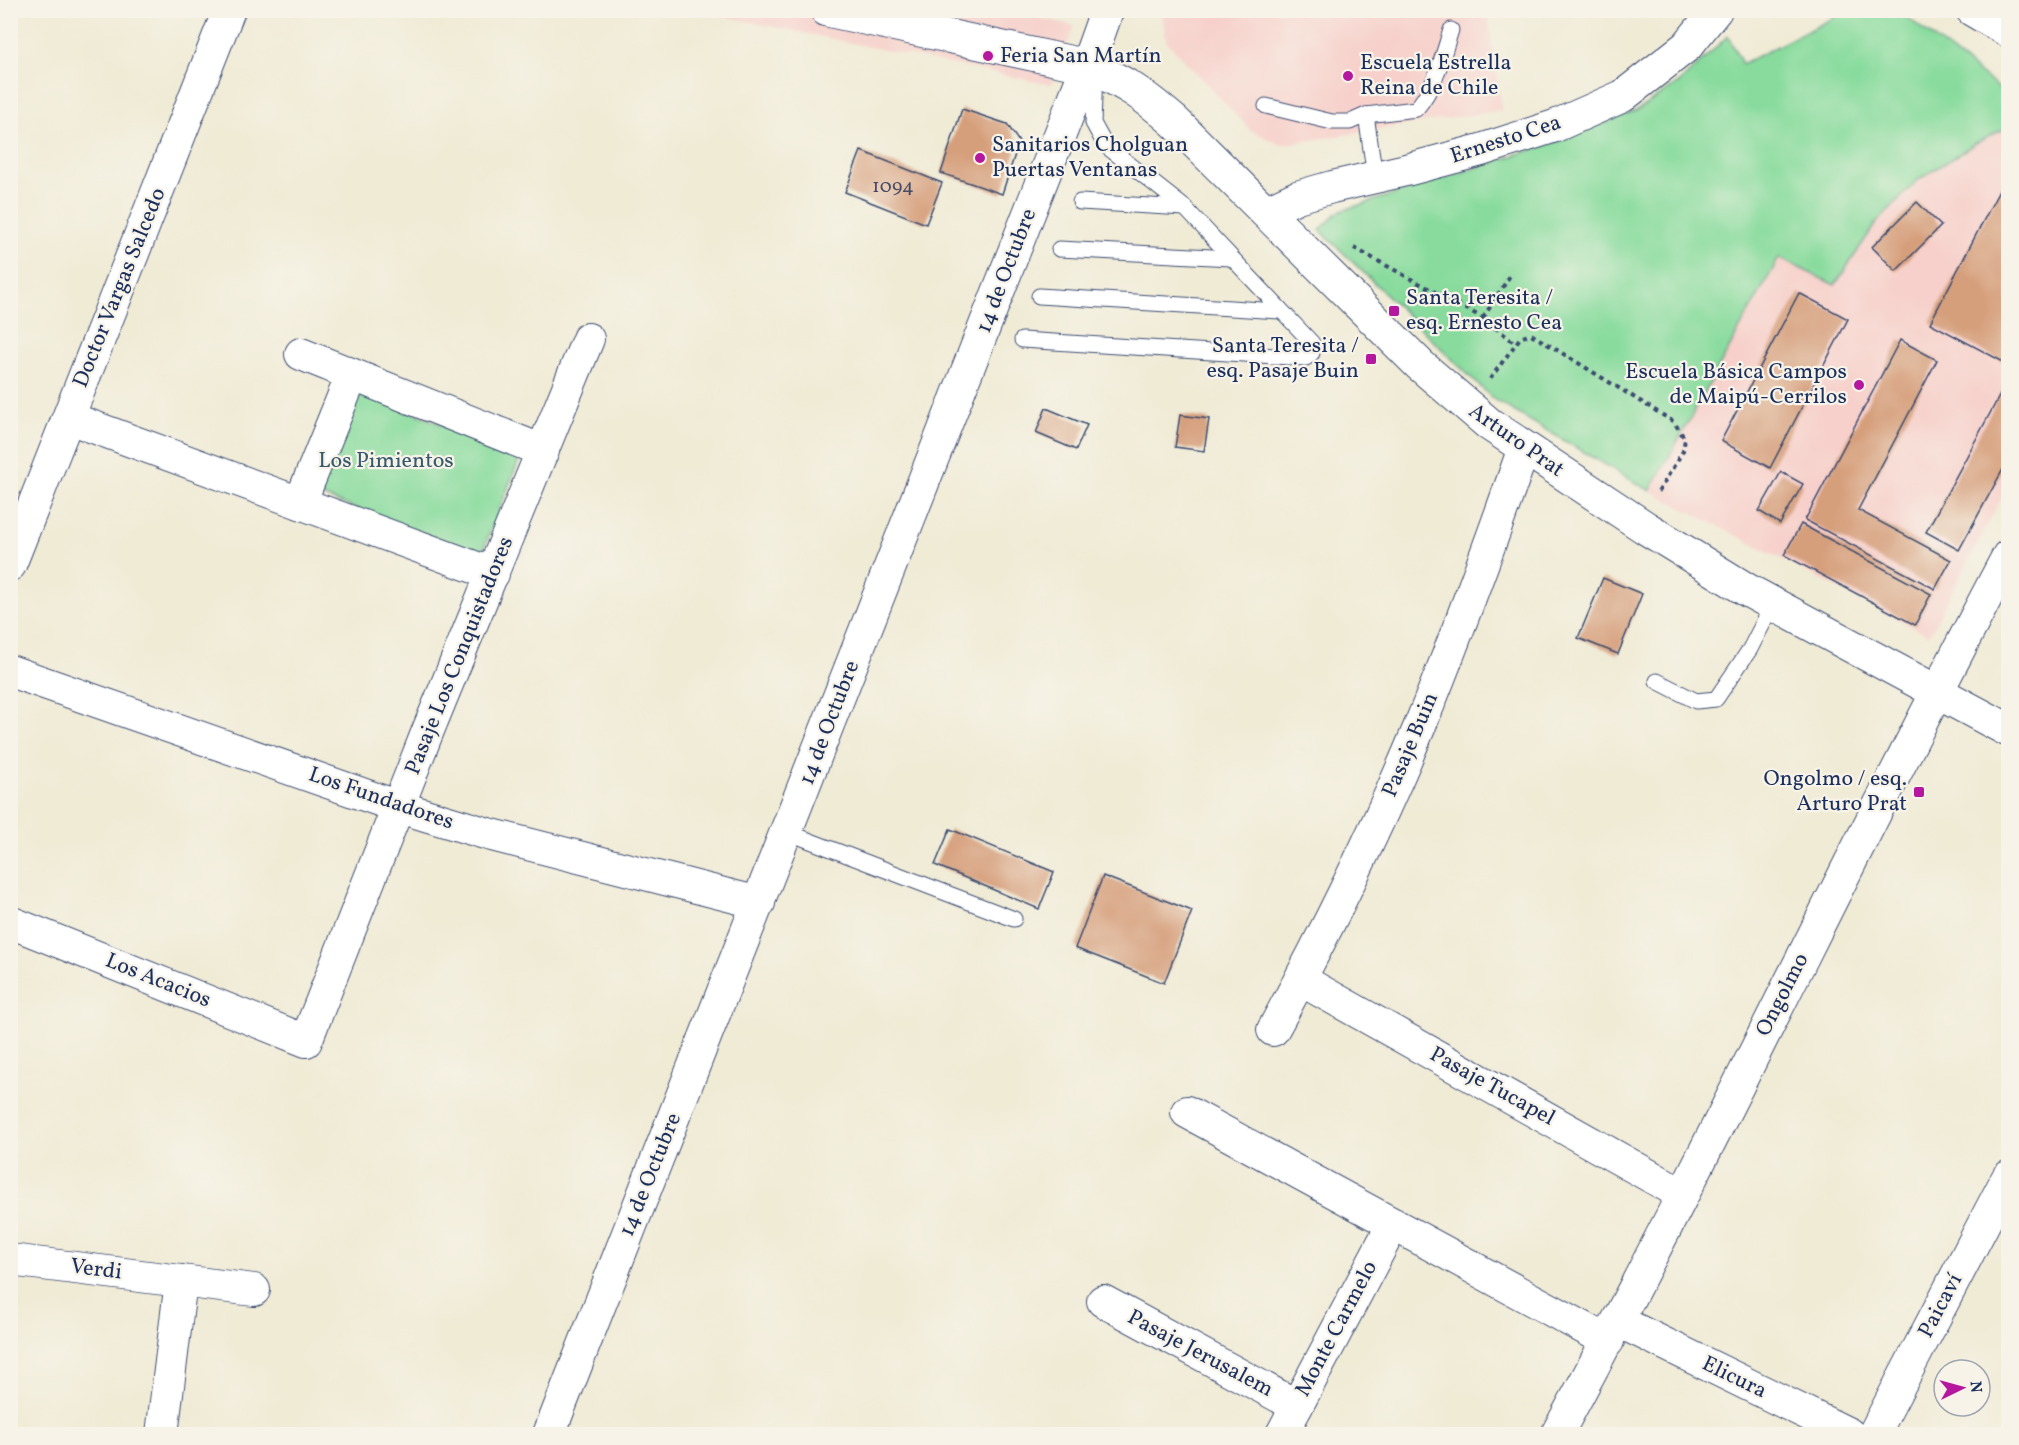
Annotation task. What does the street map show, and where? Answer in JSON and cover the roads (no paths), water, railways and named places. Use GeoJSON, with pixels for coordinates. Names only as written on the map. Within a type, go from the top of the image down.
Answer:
{"type":"FeatureCollection","features":[{"type":"Feature","properties":{"kind":"street","name":"Doctor Vargas Salcedo"},"geometry":{"type":"LineString","coordinates":[[10,565],[229,10]]}},
{"type":"Feature","properties":{"kind":"street","name":"Arturo Prat"},"geometry":{"type":"LineString","coordinates":[[827,10],[1091,68],[1114,77],[1151,101],[1175,122],[1420,365],[1489,424],[1646,528],[1773,604],[2008,730]]}},
{"type":"Feature","properties":{"kind":"street","name":"14 de Octubre"},"geometry":{"type":"LineString","coordinates":[[549,1434],[1091,68],[1107,10]]}},
{"type":"Feature","properties":{"kind":"street","name":"Ernesto Cea"},"geometry":{"type":"LineString","coordinates":[[1265,212],[1297,197],[1482,150],[1555,126],[1623,96],[1688,46],[1716,10]]}},
{"type":"Feature","properties":{"kind":"street"},"geometry":{"type":"LineString","coordinates":[[1972,10],[2008,31]]}},
{"type":"Feature","properties":{"kind":"street","name":"Pasaje Los Conquistadores"},"geometry":{"type":"LineString","coordinates":[[306,1041],[365,888],[588,339]]}},
{"type":"Feature","properties":{"kind":"street"},"geometry":{"type":"LineString","coordinates":[[301,354],[543,451]]}},
{"type":"Feature","properties":{"kind":"street"},"geometry":{"type":"LineString","coordinates":[[300,503],[352,375]]}},
{"type":"Feature","properties":{"kind":"street"},"geometry":{"type":"LineString","coordinates":[[69,418],[493,574]]}},
{"type":"Feature","properties":{"kind":"street","name":"Pasaje Buin"},"geometry":{"type":"LineString","coordinates":[[1273,1030],[1301,980],[1352,877],[1419,730],[1455,639],[1524,448]]}},
{"type":"Feature","properties":{"kind":"street","name":"Ongolmo"},"geometry":{"type":"LineString","coordinates":[[1557,1434],[1613,1331],[2008,556]]}},
{"type":"Feature","properties":{"kind":"street","name":"Los Fundadores"},"geometry":{"type":"LineString","coordinates":[[10,670],[399,807],[488,834],[759,903]]}},
{"type":"Feature","properties":{"kind":"street","name":"Los Acacios"},"geometry":{"type":"LineString","coordinates":[[10,922],[306,1041]]}},
{"type":"Feature","properties":{"kind":"street","name":"Pasaje Tucapel"},"geometry":{"type":"LineString","coordinates":[[1301,980],[1682,1194]]}},
{"type":"Feature","properties":{"kind":"street","name":"Elicura"},"geometry":{"type":"LineString","coordinates":[[1187,1112],[1393,1224],[1613,1331],[1849,1434]]}},
{"type":"Feature","properties":{"kind":"street","name":"Paicaví"},"geometry":{"type":"LineString","coordinates":[[1874,1434],[2008,1177]]}},
{"type":"Feature","properties":{"kind":"street","name":"Monte Carmelo"},"geometry":{"type":"LineString","coordinates":[[1282,1434],[1393,1224]]}},
{"type":"Feature","properties":{"kind":"street","name":"Verdi"},"geometry":{"type":"LineString","coordinates":[[10,1260],[254,1290]]}},
{"type":"Feature","properties":{"kind":"street"},"geometry":{"type":"LineString","coordinates":[[162,1434],[181,1281]]}},
{"type":"Feature","properties":{"kind":"street","name":"Pasaje Jerusalem"},"geometry":{"type":"LineString","coordinates":[[1102,1301],[1297,1406]]}},
{"type":"Feature","properties":{"kind":"lane"},"geometry":{"type":"LineString","coordinates":[[1266,106],[1332,122],[1350,122],[1366,115],[1416,109],[1426,98],[1437,77],[1451,30]]}},
{"type":"Feature","properties":{"kind":"lane"},"geometry":{"type":"LineString","coordinates":[[1022,340],[1306,358],[1312,353],[1312,343],[1185,208],[1105,145],[1093,123],[1091,68]]}},
{"type":"Feature","properties":{"kind":"lane"},"geometry":{"type":"LineString","coordinates":[[1366,115],[1375,177]]}},
{"type":"Feature","properties":{"kind":"lane"},"geometry":{"type":"LineString","coordinates":[[1080,202],[1185,208]]}},
{"type":"Feature","properties":{"kind":"lane"},"geometry":{"type":"LineString","coordinates":[[1059,249],[1231,258]]}},
{"type":"Feature","properties":{"kind":"lane"},"geometry":{"type":"LineString","coordinates":[[1039,296],[1280,310]]}},
{"type":"Feature","properties":{"kind":"lane"},"geometry":{"type":"LineString","coordinates":[[1657,681],[1696,701],[1708,702],[1716,699],[1750,649],[1773,604]]}},
{"type":"Feature","properties":{"kind":"lane"},"geometry":{"type":"LineString","coordinates":[[787,832],[1014,919]]}},
{"type":"Feature","properties":{"kind":"place","name":"Feria San Martín"},"geometry":{"type":"Point","coordinates":[988,56]}},
{"type":"Feature","properties":{"kind":"place","name":"Escuela Estrella Reina de Chile"},"geometry":{"type":"Point","coordinates":[1348,76]}},
{"type":"Feature","properties":{"kind":"place","name":"Sanitarios Cholguan Puertas Ventanas"},"geometry":{"type":"Point","coordinates":[980,158]}},
{"type":"Feature","properties":{"kind":"place","name":"Santa Teresita / esq. Ernesto Cea"},"geometry":{"type":"Point","coordinates":[1394,311]}},
{"type":"Feature","properties":{"kind":"place","name":"Santa Teresita / esq. Pasaje Buin"},"geometry":{"type":"Point","coordinates":[1371,359]}},
{"type":"Feature","properties":{"kind":"place","name":"Escuela Básica Campos de Maipú-Cerrilos"},"geometry":{"type":"Point","coordinates":[1859,385]}},
{"type":"Feature","properties":{"kind":"place","name":"Ongolmo / esq. Arturo Prat"},"geometry":{"type":"Point","coordinates":[1919,792]}},
{"type":"Feature","properties":{"kind":"park label","name":"Los Pimientos"},"geometry":{"type":"Point","coordinates":[386,461]}}]}
